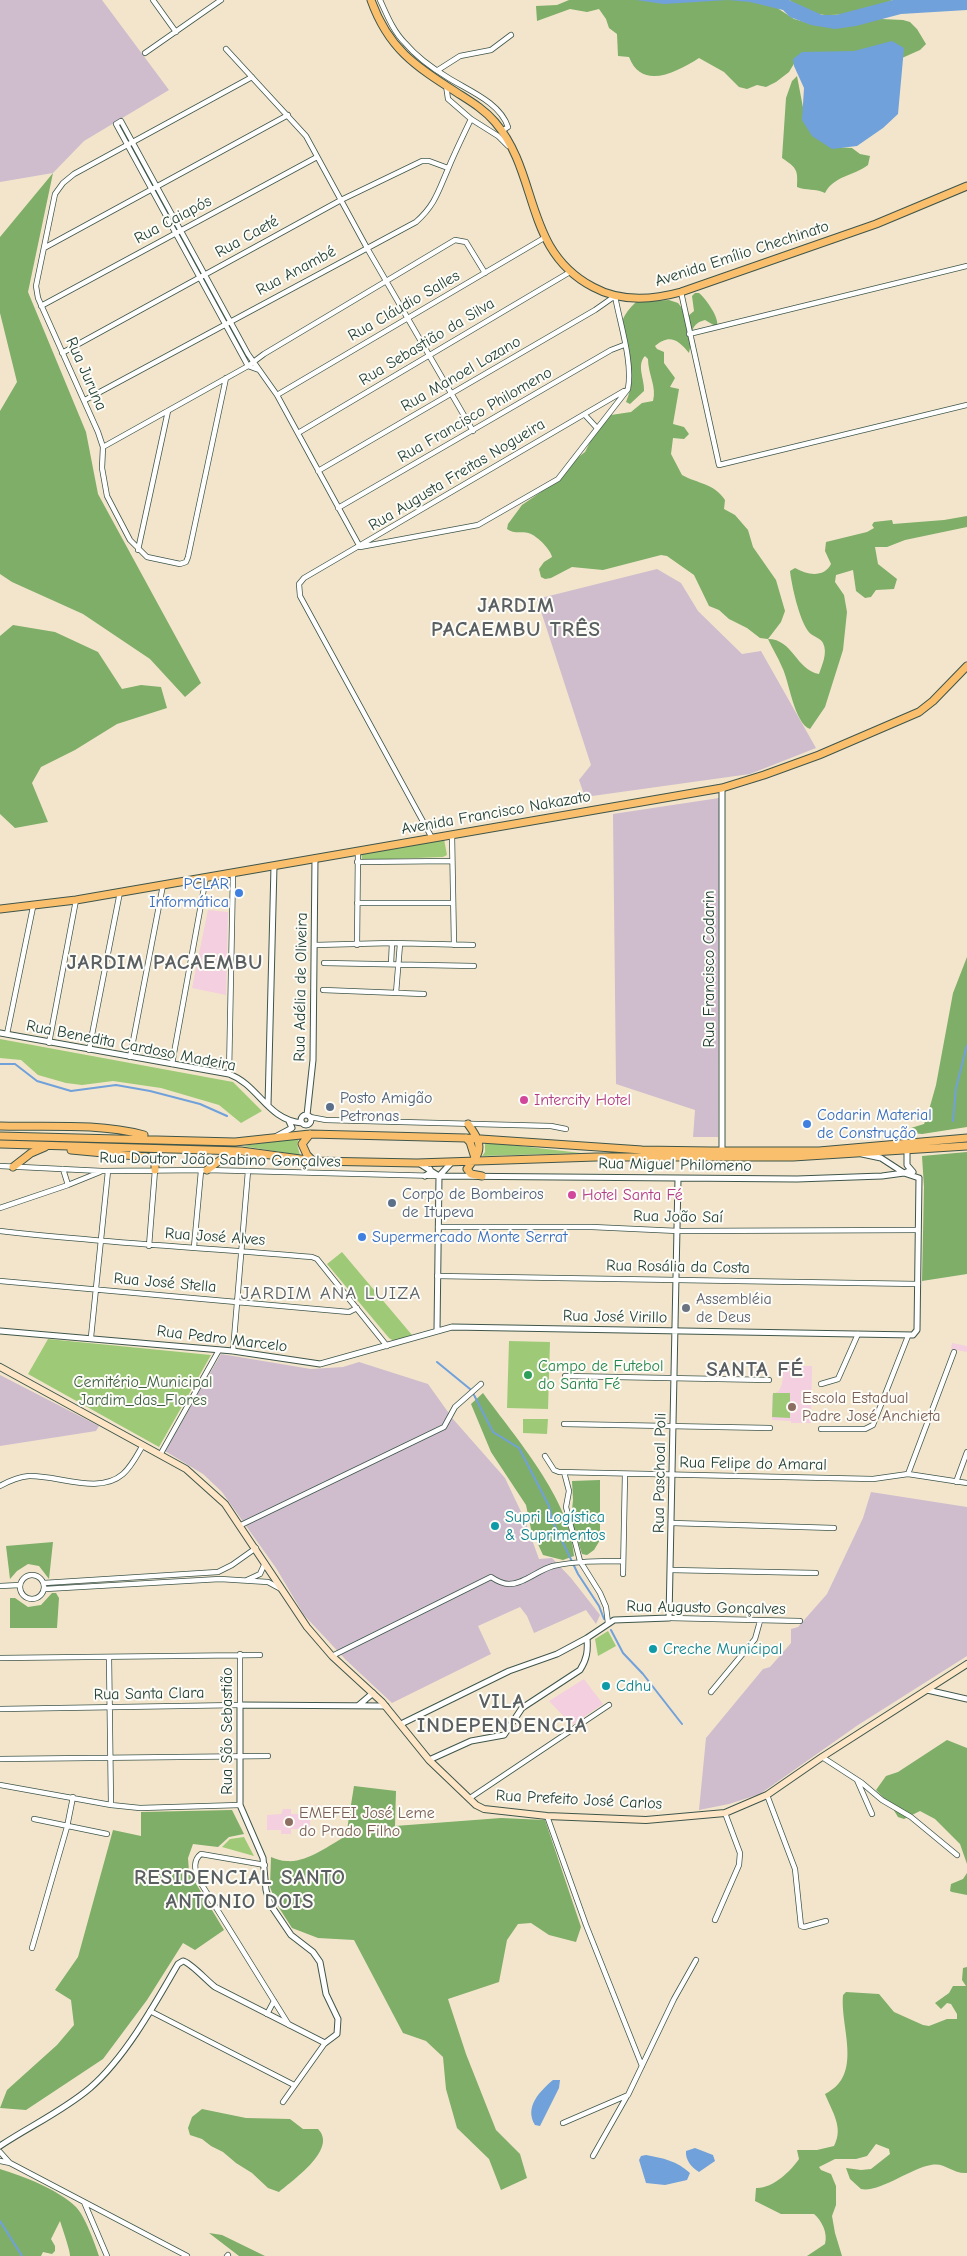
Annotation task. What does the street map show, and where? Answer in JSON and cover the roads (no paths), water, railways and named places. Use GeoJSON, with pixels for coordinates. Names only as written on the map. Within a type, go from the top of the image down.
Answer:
{"type":"FeatureCollection","features":[{"type":"Feature","properties":{"kind":"main road","name":"Avenida Emílio Chechinato"},"geometry":{"type":"LineString","coordinates":[[371,0],[380,22],[397,48],[415,65],[479,107],[502,131],[514,152],[544,238],[554,254],[570,272],[598,290],[615,296],[644,299],[681,292],[873,225],[967,186]]}},
{"type":"Feature","properties":{"kind":"main road","name":"Avenida Francisco Nakazato"},"geometry":{"type":"LineString","coordinates":[[0,909],[33,907],[76,900],[722,788],[819,755],[919,712],[933,701],[967,666]]}},
{"type":"Feature","properties":{"kind":"main road"},"geometry":{"type":"LineString","coordinates":[[468,1124],[477,1138],[480,1147],[467,1169],[468,1172],[482,1176]]}},
{"type":"Feature","properties":{"kind":"main road"},"geometry":{"type":"LineString","coordinates":[[0,1126],[127,1131],[154,1138]]}},
{"type":"Feature","properties":{"kind":"main road"},"geometry":{"type":"LineString","coordinates":[[0,1136],[154,1138],[235,1142],[310,1134],[477,1138],[642,1150],[819,1150],[967,1138]]}},
{"type":"Feature","properties":{"kind":"main road"},"geometry":{"type":"LineString","coordinates":[[310,1134],[302,1144],[307,1155],[312,1160]]}},
{"type":"Feature","properties":{"kind":"main road"},"geometry":{"type":"LineString","coordinates":[[466,1138],[470,1142],[473,1160]]}},
{"type":"Feature","properties":{"kind":"main road"},"geometry":{"type":"LineString","coordinates":[[0,1144],[241,1151],[312,1160],[417,1163],[596,1157],[784,1157],[861,1154],[967,1146]]}},
{"type":"Feature","properties":{"kind":"main road"},"geometry":{"type":"LineString","coordinates":[[13,1167],[31,1152],[51,1146],[88,1152],[147,1157],[155,1161],[154,1170]]}},
{"type":"Feature","properties":{"kind":"main road"},"geometry":{"type":"LineString","coordinates":[[204,1170],[223,1158],[241,1151]]}},
{"type":"Feature","properties":{"kind":"main road","name":"Rua Prefeito José Carlos"},"geometry":{"type":"LineString","coordinates":[[0,1367],[186,1469],[198,1479],[225,1504],[241,1525],[307,1627],[332,1656],[386,1706],[429,1760],[484,1809],[547,1816],[646,1820],[725,1813],[766,1795],[967,1664]]}},
{"type":"Feature","properties":{"kind":"street"},"geometry":{"type":"LineString","coordinates":[[152,0],[176,32]]}},
{"type":"Feature","properties":{"kind":"street"},"geometry":{"type":"LineString","coordinates":[[145,53],[221,0]]}},
{"type":"Feature","properties":{"kind":"street"},"geometry":{"type":"LineString","coordinates":[[380,0],[395,32],[405,44],[438,70],[486,100],[500,113],[508,127],[502,131]]}},
{"type":"Feature","properties":{"kind":"street"},"geometry":{"type":"LineString","coordinates":[[438,70],[460,56],[491,50],[511,35]]}},
{"type":"Feature","properties":{"kind":"street"},"geometry":{"type":"LineString","coordinates":[[226,49],[306,136],[367,248],[473,430]]}},
{"type":"Feature","properties":{"kind":"street","name":"Rua Juruna"},"geometry":{"type":"LineString","coordinates":[[138,550],[106,496],[102,468],[103,447],[85,400],[42,306],[36,286],[56,194],[63,183],[74,174],[252,77]]}},
{"type":"Feature","properties":{"kind":"street"},"geometry":{"type":"LineString","coordinates":[[446,85],[448,99],[471,119],[498,136],[514,152]]}},
{"type":"Feature","properties":{"kind":"street"},"geometry":{"type":"LineString","coordinates":[[44,248],[288,115]]}},
{"type":"Feature","properties":{"kind":"street","name":"Rua Anambé"},"geometry":{"type":"LineString","coordinates":[[85,400],[230,320],[416,222],[429,210],[436,200],[448,168],[471,119]]}},
{"type":"Feature","properties":{"kind":"street"},"geometry":{"type":"LineString","coordinates":[[259,370],[248,366],[116,124],[122,121],[248,354],[277,395],[360,547],[478,525],[558,479],[628,389],[630,378],[615,296]]}},
{"type":"Feature","properties":{"kind":"street","name":"Rua Caiapós"},"geometry":{"type":"LineString","coordinates":[[42,306],[317,157]]}},
{"type":"Feature","properties":{"kind":"street","name":"Rua Caeté"},"geometry":{"type":"LineString","coordinates":[[62,353],[341,200],[422,161],[430,161],[448,168]]}},
{"type":"Feature","properties":{"kind":"street","name":"Rua Cláudio Salles"},"geometry":{"type":"LineString","coordinates":[[277,395],[544,238]]}},
{"type":"Feature","properties":{"kind":"street"},"geometry":{"type":"LineString","coordinates":[[103,447],[248,366],[455,240],[466,242],[485,273]]}},
{"type":"Feature","properties":{"kind":"street"},"geometry":{"type":"LineString","coordinates":[[690,334],[967,266]]}},
{"type":"Feature","properties":{"kind":"street","name":"Rua Sebastião da Silva"},"geometry":{"type":"LineString","coordinates":[[298,433],[570,272]]}},
{"type":"Feature","properties":{"kind":"street"},"geometry":{"type":"LineString","coordinates":[[681,292],[720,465],[967,405]]}},
{"type":"Feature","properties":{"kind":"street","name":"Rua Manoel Lozano"},"geometry":{"type":"LineString","coordinates":[[318,471],[595,310],[615,296]]}},
{"type":"Feature","properties":{"kind":"street","name":"Rua Francisco Philomeno"},"geometry":{"type":"LineString","coordinates":[[338,508],[611,350],[624,345]]}},
{"type":"Feature","properties":{"kind":"street"},"geometry":{"type":"LineString","coordinates":[[168,411],[138,550],[147,557],[180,564],[186,562],[188,557],[226,378]]}},
{"type":"Feature","properties":{"kind":"street","name":"Rua Augusta Freitas Nogueira"},"geometry":{"type":"LineString","coordinates":[[432,838],[300,596],[299,584],[304,578],[628,389]]}},
{"type":"Feature","properties":{"kind":"street"},"geometry":{"type":"LineString","coordinates":[[585,415],[596,428]]}},
{"type":"Feature","properties":{"kind":"street","name":"Rua Francisco Codarin"},"geometry":{"type":"LineString","coordinates":[[722,788],[722,1150]]}},
{"type":"Feature","properties":{"kind":"street"},"geometry":{"type":"LineString","coordinates":[[452,835],[454,945]]}},
{"type":"Feature","properties":{"kind":"street"},"geometry":{"type":"LineString","coordinates":[[357,945],[358,851]]}},
{"type":"Feature","properties":{"kind":"street","name":"Rua Adélia de Oliveira"},"geometry":{"type":"LineString","coordinates":[[309,1116],[313,1060],[315,858]]}},
{"type":"Feature","properties":{"kind":"street"},"geometry":{"type":"LineString","coordinates":[[358,862],[452,861]]}},
{"type":"Feature","properties":{"kind":"street"},"geometry":{"type":"LineString","coordinates":[[268,1105],[274,866]]}},
{"type":"Feature","properties":{"kind":"street"},"geometry":{"type":"LineString","coordinates":[[230,1074],[233,873]]}},
{"type":"Feature","properties":{"kind":"street"},"geometry":{"type":"LineString","coordinates":[[172,1064],[206,877]]}},
{"type":"Feature","properties":{"kind":"street"},"geometry":{"type":"LineString","coordinates":[[130,1057],[163,884]]}},
{"type":"Feature","properties":{"kind":"street"},"geometry":{"type":"LineString","coordinates":[[89,1050],[120,892]]}},
{"type":"Feature","properties":{"kind":"street"},"geometry":{"type":"LineString","coordinates":[[49,1043],[76,900]]}},
{"type":"Feature","properties":{"kind":"street"},"geometry":{"type":"LineString","coordinates":[[357,903],[453,903]]}},
{"type":"Feature","properties":{"kind":"street"},"geometry":{"type":"LineString","coordinates":[[7,1034],[33,907]]}},
{"type":"Feature","properties":{"kind":"street"},"geometry":{"type":"LineString","coordinates":[[315,946],[392,943],[473,945]]}},
{"type":"Feature","properties":{"kind":"street"},"geometry":{"type":"LineString","coordinates":[[391,964],[392,943]]}},
{"type":"Feature","properties":{"kind":"street"},"geometry":{"type":"LineString","coordinates":[[396,993],[400,944]]}},
{"type":"Feature","properties":{"kind":"street"},"geometry":{"type":"LineString","coordinates":[[324,963],[474,966]]}},
{"type":"Feature","properties":{"kind":"street"},"geometry":{"type":"LineString","coordinates":[[323,990],[424,994]]}},
{"type":"Feature","properties":{"kind":"street","name":"Rua Benedita Cardoso Madeira"},"geometry":{"type":"LineString","coordinates":[[0,1033],[230,1074],[240,1078],[274,1113],[289,1122]]}},
{"type":"Feature","properties":{"kind":"street"},"geometry":{"type":"LineString","coordinates":[[269,1139],[290,1130],[292,1128],[289,1122],[302,1122],[303,1116],[326,1120],[551,1126],[566,1130]]}},
{"type":"Feature","properties":{"kind":"street"},"geometry":{"type":"LineString","coordinates":[[821,1429],[865,1429],[873,1425],[910,1336],[916,1330],[919,1178],[907,1165],[907,1151]]}},
{"type":"Feature","properties":{"kind":"street"},"geometry":{"type":"LineString","coordinates":[[861,1154],[881,1158],[904,1173],[919,1178]]}},
{"type":"Feature","properties":{"kind":"street"},"geometry":{"type":"LineString","coordinates":[[436,1330],[439,1176],[452,1162]]}},
{"type":"Feature","properties":{"kind":"street"},"geometry":{"type":"LineString","coordinates":[[417,1163],[439,1176]]}},
{"type":"Feature","properties":{"kind":"street","name":"Rua Doutor João Sabino Gonçalves"},"geometry":{"type":"LineString","coordinates":[[0,1166],[102,1171],[248,1170],[439,1176]]}},
{"type":"Feature","properties":{"kind":"street"},"geometry":{"type":"LineString","coordinates":[[64,1169],[68,1185]]}},
{"type":"Feature","properties":{"kind":"street"},"geometry":{"type":"LineString","coordinates":[[425,1176],[431,1172],[430,1169]]}},
{"type":"Feature","properties":{"kind":"street"},"geometry":{"type":"LineString","coordinates":[[149,1246],[154,1170]]}},
{"type":"Feature","properties":{"kind":"street"},"geometry":{"type":"LineString","coordinates":[[194,1247],[204,1170]]}},
{"type":"Feature","properties":{"kind":"street"},"geometry":{"type":"LineString","coordinates":[[233,1351],[248,1170]]}},
{"type":"Feature","properties":{"kind":"street","name":"Rua Miguel Philomeno"},"geometry":{"type":"LineString","coordinates":[[439,1176],[548,1175],[678,1179],[797,1179],[882,1176],[904,1173],[910,1170]]}},
{"type":"Feature","properties":{"kind":"street"},"geometry":{"type":"LineString","coordinates":[[0,1208],[68,1185],[102,1171]]}},
{"type":"Feature","properties":{"kind":"street"},"geometry":{"type":"LineString","coordinates":[[91,1337],[94,1289],[108,1171]]}},
{"type":"Feature","properties":{"kind":"street","name":"Rua Paschoal Poli"},"geometry":{"type":"LineString","coordinates":[[669,1618],[678,1179]]}},
{"type":"Feature","properties":{"kind":"street","name":"Rua João Saí"},"geometry":{"type":"LineString","coordinates":[[438,1227],[918,1230]]}},
{"type":"Feature","properties":{"kind":"street","name":"Rua José Alves"},"geometry":{"type":"LineString","coordinates":[[0,1231],[101,1242],[194,1247],[317,1259],[388,1346]]}},
{"type":"Feature","properties":{"kind":"street","name":"Rua Rosália da Costa"},"geometry":{"type":"LineString","coordinates":[[437,1276],[918,1284]]}},
{"type":"Feature","properties":{"kind":"street","name":"Rua José Stella"},"geometry":{"type":"LineString","coordinates":[[0,1281],[349,1312],[357,1308]]}},
{"type":"Feature","properties":{"kind":"street","name":"Rua José Virillo"},"geometry":{"type":"LineString","coordinates":[[436,1330],[452,1327],[910,1336]]}},
{"type":"Feature","properties":{"kind":"street","name":"Rua Pedro Marcelo"},"geometry":{"type":"LineString","coordinates":[[0,1331],[91,1337],[233,1351],[320,1364],[388,1346],[436,1330]]}},
{"type":"Feature","properties":{"kind":"street"},"geometry":{"type":"LineString","coordinates":[[821,1384],[838,1379],[858,1334]]}},
{"type":"Feature","properties":{"kind":"street"},"geometry":{"type":"LineString","coordinates":[[160,1455],[219,1350]]}},
{"type":"Feature","properties":{"kind":"street"},"geometry":{"type":"LineString","coordinates":[[908,1474],[954,1352]]}},
{"type":"Feature","properties":{"kind":"street"},"geometry":{"type":"LineString","coordinates":[[565,1376],[769,1380]]}},
{"type":"Feature","properties":{"kind":"street"},"geometry":{"type":"LineString","coordinates":[[241,1525],[444,1426],[455,1407],[481,1384]]}},
{"type":"Feature","properties":{"kind":"street"},"geometry":{"type":"LineString","coordinates":[[564,1424],[770,1428]]}},
{"type":"Feature","properties":{"kind":"street"},"geometry":{"type":"LineString","coordinates":[[0,1486],[12,1479],[27,1476],[42,1476],[90,1483],[109,1482],[122,1475],[131,1466],[143,1445]]}},
{"type":"Feature","properties":{"kind":"street"},"geometry":{"type":"LineString","coordinates":[[956,1482],[967,1452]]}},
{"type":"Feature","properties":{"kind":"street"},"geometry":{"type":"LineString","coordinates":[[545,1456],[554,1470],[564,1472],[569,1491],[566,1507],[580,1561],[600,1593],[606,1607],[608,1623]]}},
{"type":"Feature","properties":{"kind":"street","name":"Rua Felipe do Amaral"},"geometry":{"type":"LineString","coordinates":[[564,1472],[873,1479],[908,1474],[967,1483]]}},
{"type":"Feature","properties":{"kind":"street"},"geometry":{"type":"LineString","coordinates":[[624,1574],[625,1474]]}},
{"type":"Feature","properties":{"kind":"street"},"geometry":{"type":"LineString","coordinates":[[672,1524],[834,1528]]}},
{"type":"Feature","properties":{"kind":"street"},"geometry":{"type":"LineString","coordinates":[[44,1583],[218,1572],[232,1565],[256,1548]]}},
{"type":"Feature","properties":{"kind":"street"},"geometry":{"type":"LineString","coordinates":[[332,1656],[491,1577],[497,1582],[514,1583],[550,1567],[566,1566],[574,1562],[623,1561]]}},
{"type":"Feature","properties":{"kind":"street"},"geometry":{"type":"LineString","coordinates":[[243,1581],[256,1578],[260,1574],[265,1562]]}},
{"type":"Feature","properties":{"kind":"street"},"geometry":{"type":"LineString","coordinates":[[671,1570],[816,1573]]}},
{"type":"Feature","properties":{"kind":"street"},"geometry":{"type":"LineString","coordinates":[[45,1589],[44,1583],[39,1576],[31,1575],[24,1578],[20,1585],[22,1594],[29,1599],[37,1598],[45,1589],[220,1580],[268,1582],[282,1590]]}},
{"type":"Feature","properties":{"kind":"street"},"geometry":{"type":"LineString","coordinates":[[0,1586],[20,1585]]}},
{"type":"Feature","properties":{"kind":"street","name":"Rua Augusto Gonçalves"},"geometry":{"type":"LineString","coordinates":[[401,1724],[509,1671],[557,1654],[587,1638],[608,1623],[620,1618],[800,1621]]}},
{"type":"Feature","properties":{"kind":"street"},"geometry":{"type":"LineString","coordinates":[[711,1692],[755,1639],[760,1621]]}},
{"type":"Feature","properties":{"kind":"street"},"geometry":{"type":"LineString","coordinates":[[429,1760],[471,1741],[504,1735],[522,1708],[580,1670],[585,1663],[588,1653],[587,1638]]}},
{"type":"Feature","properties":{"kind":"street","name":"Rua São Sebastião"},"geometry":{"type":"LineString","coordinates":[[240,1654],[240,1805],[265,1865],[266,1890],[270,1904],[291,1935],[317,1956],[320,1962],[326,1994],[338,2019],[337,2034],[326,2043]]}},
{"type":"Feature","properties":{"kind":"street"},"geometry":{"type":"LineString","coordinates":[[0,1658],[260,1655]]}},
{"type":"Feature","properties":{"kind":"street"},"geometry":{"type":"LineString","coordinates":[[109,1657],[111,1805]]}},
{"type":"Feature","properties":{"kind":"street"},"geometry":{"type":"LineString","coordinates":[[926,1690],[967,1699]]}},
{"type":"Feature","properties":{"kind":"street"},"geometry":{"type":"LineString","coordinates":[[359,1705],[372,1693]]}},
{"type":"Feature","properties":{"kind":"street","name":"Rua Santa Clara"},"geometry":{"type":"LineString","coordinates":[[0,1708],[240,1705],[386,1706]]}},
{"type":"Feature","properties":{"kind":"street"},"geometry":{"type":"LineString","coordinates":[[470,1798],[609,1706]]}},
{"type":"Feature","properties":{"kind":"street"},"geometry":{"type":"LineString","coordinates":[[0,1759],[268,1756]]}},
{"type":"Feature","properties":{"kind":"street"},"geometry":{"type":"LineString","coordinates":[[822,1757],[854,1777],[882,1800],[917,1821],[957,1855]]}},
{"type":"Feature","properties":{"kind":"street"},"geometry":{"type":"LineString","coordinates":[[854,1777],[872,1814]]}},
{"type":"Feature","properties":{"kind":"street"},"geometry":{"type":"LineString","coordinates":[[0,1785],[111,1805],[140,1808],[240,1805]]}},
{"type":"Feature","properties":{"kind":"street"},"geometry":{"type":"LineString","coordinates":[[766,1795],[795,1868],[802,1926],[826,1920]]}},
{"type":"Feature","properties":{"kind":"street"},"geometry":{"type":"LineString","coordinates":[[32,1948],[68,1826],[72,1797]]}},
{"type":"Feature","properties":{"kind":"street"},"geometry":{"type":"LineString","coordinates":[[715,1920],[739,1865],[740,1853],[725,1813]]}},
{"type":"Feature","properties":{"kind":"street"},"geometry":{"type":"LineString","coordinates":[[547,1816],[586,1925],[642,2066]]}},
{"type":"Feature","properties":{"kind":"street"},"geometry":{"type":"LineString","coordinates":[[34,1819],[107,1834]]}},
{"type":"Feature","properties":{"kind":"street"},"geometry":{"type":"LineString","coordinates":[[265,1865],[201,1854],[196,1860],[194,1868],[197,1877],[290,2026]]}},
{"type":"Feature","properties":{"kind":"street"},"geometry":{"type":"LineString","coordinates":[[593,2156],[628,2095],[674,1999],[696,1960]]}},
{"type":"Feature","properties":{"kind":"street"},"geometry":{"type":"LineString","coordinates":[[0,2146],[78,2098],[105,2073],[150,2011],[178,1964],[183,1961],[190,1963],[199,1975],[215,1987],[326,2043],[283,2102]]}},
{"type":"Feature","properties":{"kind":"street"},"geometry":{"type":"LineString","coordinates":[[268,2014],[274,2001]]}},
{"type":"Feature","properties":{"kind":"street"},"geometry":{"type":"LineString","coordinates":[[150,2011],[294,2085]]}},
{"type":"Feature","properties":{"kind":"street"},"geometry":{"type":"LineString","coordinates":[[564,2123],[628,2095]]}},
{"type":"Feature","properties":{"kind":"street"},"geometry":{"type":"LineString","coordinates":[[0,2152],[10,2163]]}},
{"type":"Feature","properties":{"kind":"street"},"geometry":{"type":"LineString","coordinates":[[0,2161],[10,2163],[188,2256]]}},
{"type":"Feature","properties":{"kind":"street"},"geometry":{"type":"LineString","coordinates":[[84,2202],[107,2256]]}},
{"type":"Feature","properties":{"kind":"water"},"geometry":{"type":"Polygon","coordinates":[[[636,0],[728,0],[664,4],[636,0]]]}},
{"type":"Feature","properties":{"kind":"water"},"geometry":{"type":"Polygon","coordinates":[[[728,0],[789,0],[822,15],[836,15],[893,0],[967,0],[967,10],[901,14],[856,26],[835,29],[811,25],[790,17],[783,10],[750,2],[728,0]]]}},
{"type":"Feature","properties":{"kind":"water"},"geometry":{"type":"Polygon","coordinates":[[[892,41],[904,48],[898,114],[883,128],[857,146],[832,149],[812,136],[802,120],[804,88],[794,66],[793,59],[802,52],[854,51],[892,41]]]}},
{"type":"Feature","properties":{"kind":"water"},"geometry":{"type":"Polygon","coordinates":[[[553,2080],[560,2080],[559,2088],[540,2126],[535,2125],[531,2112],[532,2106],[543,2089],[553,2080]]]}},
{"type":"Feature","properties":{"kind":"water"},"geometry":{"type":"Polygon","coordinates":[[[695,2148],[713,2155],[715,2161],[699,2172],[690,2163],[686,2154],[686,2151],[695,2148]]]}},
{"type":"Feature","properties":{"kind":"water"},"geometry":{"type":"Polygon","coordinates":[[[646,2155],[664,2159],[680,2166],[690,2173],[687,2180],[665,2185],[646,2183],[639,2160],[641,2156],[646,2155]]]}},
{"type":"Feature","properties":{"kind":"waterway"},"geometry":{"type":"LineString","coordinates":[[953,1121],[956,1088],[967,1045]]}},
{"type":"Feature","properties":{"kind":"waterway"},"geometry":{"type":"LineString","coordinates":[[0,1064],[15,1064],[37,1081],[71,1091],[116,1085],[150,1091],[200,1104],[227,1116]]}},
{"type":"Feature","properties":{"kind":"waterway"},"geometry":{"type":"LineString","coordinates":[[437,1362],[470,1389]]}},
{"type":"Feature","properties":{"kind":"waterway"},"geometry":{"type":"LineString","coordinates":[[474,1395],[493,1432],[519,1448],[549,1506],[552,1520],[578,1574],[599,1606],[604,1619]]}},
{"type":"Feature","properties":{"kind":"waterway"},"geometry":{"type":"LineString","coordinates":[[611,1630],[623,1653],[643,1674],[682,1724]]}},
{"type":"Feature","properties":{"kind":"waterway"},"geometry":{"type":"LineString","coordinates":[[0,2221],[22,2256]]}},
{"type":"Feature","properties":{"kind":"place","name":"PCLAR Informática"},"geometry":{"type":"Point","coordinates":[239,893]}},
{"type":"Feature","properties":{"kind":"place","name":"Intercity Hotel"},"geometry":{"type":"Point","coordinates":[524,1100]}},
{"type":"Feature","properties":{"kind":"place","name":"Posto Amigão Petronas"},"geometry":{"type":"Point","coordinates":[330,1107]}},
{"type":"Feature","properties":{"kind":"place","name":"Codarin Material de Construção"},"geometry":{"type":"Point","coordinates":[807,1124]}},
{"type":"Feature","properties":{"kind":"place","name":"Hotel Santa Fé"},"geometry":{"type":"Point","coordinates":[572,1195]}},
{"type":"Feature","properties":{"kind":"place","name":"Corpo de Bombeiros de Itupeva"},"geometry":{"type":"Point","coordinates":[392,1203]}},
{"type":"Feature","properties":{"kind":"place","name":"Supermercado Monte Serrat"},"geometry":{"type":"Point","coordinates":[362,1237]}},
{"type":"Feature","properties":{"kind":"place","name":"Assembléia de Deus"},"geometry":{"type":"Point","coordinates":[686,1308]}},
{"type":"Feature","properties":{"kind":"place","name":"Campo de Futebol do Santa Fé"},"geometry":{"type":"Point","coordinates":[528,1375]}},
{"type":"Feature","properties":{"kind":"place","name":"Escola Estadual Padre José Anchieta"},"geometry":{"type":"Point","coordinates":[792,1407]}},
{"type":"Feature","properties":{"kind":"place","name":"Supri Logística & Suprimentos"},"geometry":{"type":"Point","coordinates":[495,1526]}},
{"type":"Feature","properties":{"kind":"place","name":"Creche Municipal"},"geometry":{"type":"Point","coordinates":[653,1649]}},
{"type":"Feature","properties":{"kind":"place","name":"Cdhu"},"geometry":{"type":"Point","coordinates":[606,1686]}},
{"type":"Feature","properties":{"kind":"place","name":"EMEFEI José Leme do Prado Filho"},"geometry":{"type":"Point","coordinates":[289,1822]}},
{"type":"Feature","properties":{"kind":"district","name":"JARDIM PACAEMBU TRÊS"},"geometry":{"type":"Point","coordinates":[516,618]}},
{"type":"Feature","properties":{"kind":"district","name":"JARDIM PACAEMBU"},"geometry":{"type":"Point","coordinates":[165,963]}},
{"type":"Feature","properties":{"kind":"district","name":"JARDIM ANA LUIZA"},"geometry":{"type":"Point","coordinates":[331,1294]}},
{"type":"Feature","properties":{"kind":"district","name":"SANTA FÉ"},"geometry":{"type":"Point","coordinates":[755,1370]}},
{"type":"Feature","properties":{"kind":"district","name":"VILA INDEPENDENCIA"},"geometry":{"type":"Point","coordinates":[502,1714]}},
{"type":"Feature","properties":{"kind":"district","name":"RESIDENCIAL SANTO ANTONIO DOIS"},"geometry":{"type":"Point","coordinates":[240,1890]}},
{"type":"Feature","properties":{"kind":"park label","name":"Cemitério_Municipal Jardim_das_Flores"},"geometry":{"type":"Point","coordinates":[143,1391]}}]}
